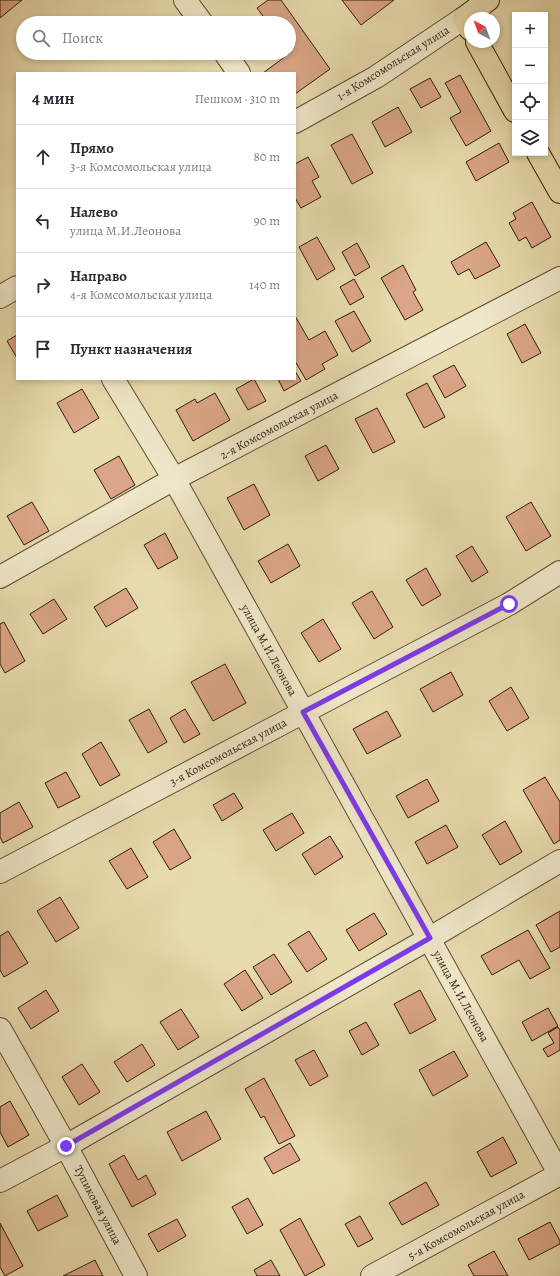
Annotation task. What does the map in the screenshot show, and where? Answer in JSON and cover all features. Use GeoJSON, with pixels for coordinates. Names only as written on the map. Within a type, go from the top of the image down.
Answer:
{"type":"FeatureCollection","features":[{"type":"Feature","properties":{"kind":"main road","name":"1-я Комсомольская улица"},"geometry":{"type":"LineString","coordinates":[[478,12],[488,0]]}},
{"type":"Feature","properties":{"kind":"main road"},"geometry":{"type":"LineString","coordinates":[[480,48],[512,106]]}},
{"type":"Feature","properties":{"kind":"main road"},"geometry":{"type":"LineString","coordinates":[[540,156],[560,192]]}},
{"type":"Feature","properties":{"kind":"street"},"geometry":{"type":"LineString","coordinates":[[185,0],[197,16]]}},
{"type":"Feature","properties":{"kind":"street","name":"1-я Комсомольская улица"},"geometry":{"type":"LineString","coordinates":[[296,121],[464,26]]}},
{"type":"Feature","properties":{"kind":"street"},"geometry":{"type":"LineString","coordinates":[[229,60],[238,72]]}},
{"type":"Feature","properties":{"kind":"street","name":"2-я Комсомольская улица"},"geometry":{"type":"LineString","coordinates":[[0,577],[174,480],[560,278]]}},
{"type":"Feature","properties":{"kind":"street"},"geometry":{"type":"LineString","coordinates":[[0,297],[16,288]]}},
{"type":"Feature","properties":{"kind":"street","name":"улица М.И.Леонова"},"geometry":{"type":"LineString","coordinates":[[114,380],[174,480],[560,1174]]}},
{"type":"Feature","properties":{"kind":"street","name":"3-я Комсомольская улица"},"geometry":{"type":"LineString","coordinates":[[0,872],[509,604],[560,572]]}},
{"type":"Feature","properties":{"kind":"street"},"geometry":{"type":"LineString","coordinates":[[0,1181],[66,1146],[430,938],[560,861]]}},
{"type":"Feature","properties":{"kind":"street","name":"Тупиковая улица"},"geometry":{"type":"LineString","coordinates":[[0,1029],[66,1146],[136,1276]]}},
{"type":"Feature","properties":{"kind":"street","name":"5-я Комсомольская улица"},"geometry":{"type":"LineString","coordinates":[[372,1276],[560,1174]]}},
{"type":"Feature","properties":{"kind":"building"},"geometry":{"type":"Polygon","coordinates":[[[0,0],[22,0],[0,18],[0,0]]]}},
{"type":"Feature","properties":{"kind":"building"},"geometry":{"type":"Polygon","coordinates":[[[268,0],[281,0],[292,16],[263,16],[257,8],[268,0]]]}},
{"type":"Feature","properties":{"kind":"building"},"geometry":{"type":"Polygon","coordinates":[[[342,0],[394,0],[361,25],[342,0]]]}},
{"type":"Feature","properties":{"kind":"building"},"geometry":{"type":"Polygon","coordinates":[[[296,21],[330,69],[296,93],[296,72],[264,72],[281,60],[296,60],[296,21]]]}},
{"type":"Feature","properties":{"kind":"building"},"geometry":{"type":"Polygon","coordinates":[[[460,75],[491,131],[466,146],[450,118],[461,112],[445,83],[460,75]]]}},
{"type":"Feature","properties":{"kind":"building"},"geometry":{"type":"Polygon","coordinates":[[[430,78],[441,97],[421,108],[410,89],[430,78]]]}},
{"type":"Feature","properties":{"kind":"building"},"geometry":{"type":"Polygon","coordinates":[[[398,107],[412,132],[385,147],[372,122],[398,107]]]}},
{"type":"Feature","properties":{"kind":"building"},"geometry":{"type":"Polygon","coordinates":[[[352,134],[373,173],[352,184],[331,145],[352,134]]]}},
{"type":"Feature","properties":{"kind":"building"},"geometry":{"type":"Polygon","coordinates":[[[499,143],[509,162],[476,181],[466,162],[499,143]]]}},
{"type":"Feature","properties":{"kind":"building"},"geometry":{"type":"Polygon","coordinates":[[[308,157],[319,177],[312,181],[321,197],[301,208],[296,200],[296,163],[308,157]]]}},
{"type":"Feature","properties":{"kind":"building"},"geometry":{"type":"Polygon","coordinates":[[[532,202],[551,237],[532,248],[526,237],[519,241],[509,223],[516,219],[513,213],[532,202]]]}},
{"type":"Feature","properties":{"kind":"building"},"geometry":{"type":"Polygon","coordinates":[[[317,237],[335,269],[317,280],[299,247],[317,237]]]}},
{"type":"Feature","properties":{"kind":"building"},"geometry":{"type":"Polygon","coordinates":[[[486,242],[500,266],[475,279],[469,269],[458,275],[451,262],[486,242]]]}},
{"type":"Feature","properties":{"kind":"building"},"geometry":{"type":"Polygon","coordinates":[[[357,243],[370,267],[355,276],[342,252],[357,243]]]}},
{"type":"Feature","properties":{"kind":"building"},"geometry":{"type":"Polygon","coordinates":[[[403,265],[416,290],[413,292],[423,310],[405,320],[381,278],[403,265]]]}},
{"type":"Feature","properties":{"kind":"building"},"geometry":{"type":"Polygon","coordinates":[[[354,279],[364,297],[350,305],[340,287],[354,279]]]}},
{"type":"Feature","properties":{"kind":"building"},"geometry":{"type":"Polygon","coordinates":[[[354,311],[371,341],[352,352],[335,321],[354,311]]]}},
{"type":"Feature","properties":{"kind":"building"},"geometry":{"type":"Polygon","coordinates":[[[296,318],[309,340],[325,331],[338,355],[322,364],[325,369],[306,380],[296,363],[296,318]]]}},
{"type":"Feature","properties":{"kind":"building"},"geometry":{"type":"Polygon","coordinates":[[[525,324],[541,353],[522,363],[507,334],[525,324]]]}},
{"type":"Feature","properties":{"kind":"building"},"geometry":{"type":"Polygon","coordinates":[[[16,336],[16,356],[7,341],[16,336]]]}},
{"type":"Feature","properties":{"kind":"building"},"geometry":{"type":"Polygon","coordinates":[[[454,365],[466,386],[445,398],[433,376],[454,365]]]}},
{"type":"Feature","properties":{"kind":"building"},"geometry":{"type":"Polygon","coordinates":[[[296,373],[301,381],[284,391],[278,380],[296,380],[296,373]]]}},
{"type":"Feature","properties":{"kind":"building"},"geometry":{"type":"Polygon","coordinates":[[[255,380],[266,401],[248,410],[236,389],[255,380]]]}},
{"type":"Feature","properties":{"kind":"building"},"geometry":{"type":"Polygon","coordinates":[[[427,383],[445,417],[424,428],[406,394],[427,383]]]}},
{"type":"Feature","properties":{"kind":"building"},"geometry":{"type":"Polygon","coordinates":[[[82,389],[99,418],[74,433],[57,403],[82,389]]]}},
{"type":"Feature","properties":{"kind":"building"},"geometry":{"type":"Polygon","coordinates":[[[215,393],[230,420],[193,441],[176,410],[195,399],[197,403],[215,393]]]}},
{"type":"Feature","properties":{"kind":"building"},"geometry":{"type":"Polygon","coordinates":[[[377,408],[395,442],[373,453],[355,419],[377,408]]]}},
{"type":"Feature","properties":{"kind":"building"},"geometry":{"type":"Polygon","coordinates":[[[326,445],[339,469],[318,481],[305,456],[326,445]]]}},
{"type":"Feature","properties":{"kind":"building"},"geometry":{"type":"Polygon","coordinates":[[[119,456],[135,485],[111,499],[94,470],[119,456]]]}},
{"type":"Feature","properties":{"kind":"building"},"geometry":{"type":"Polygon","coordinates":[[[254,484],[270,515],[244,530],[227,498],[254,484]]]}},
{"type":"Feature","properties":{"kind":"building"},"geometry":{"type":"Polygon","coordinates":[[[32,502],[49,531],[24,545],[7,516],[32,502]]]}},
{"type":"Feature","properties":{"kind":"building"},"geometry":{"type":"Polygon","coordinates":[[[531,502],[551,536],[526,551],[506,517],[531,502]]]}},
{"type":"Feature","properties":{"kind":"building"},"geometry":{"type":"Polygon","coordinates":[[[165,533],[178,558],[158,569],[144,545],[165,533]]]}},
{"type":"Feature","properties":{"kind":"building"},"geometry":{"type":"Polygon","coordinates":[[[288,544],[300,566],[271,583],[258,561],[288,544]]]}},
{"type":"Feature","properties":{"kind":"building"},"geometry":{"type":"Polygon","coordinates":[[[472,546],[488,572],[472,582],[456,556],[472,546]]]}},
{"type":"Feature","properties":{"kind":"building"},"geometry":{"type":"Polygon","coordinates":[[[426,568],[441,595],[422,606],[406,580],[426,568]]]}},
{"type":"Feature","properties":{"kind":"building"},"geometry":{"type":"Polygon","coordinates":[[[126,588],[138,608],[106,627],[94,607],[126,588]]]}},
{"type":"Feature","properties":{"kind":"building"},"geometry":{"type":"Polygon","coordinates":[[[372,591],[393,627],[374,639],[352,603],[372,591]]]}},
{"type":"Feature","properties":{"kind":"building"},"geometry":{"type":"Polygon","coordinates":[[[54,599],[67,619],[43,634],[30,614],[54,599]]]}},
{"type":"Feature","properties":{"kind":"building"},"geometry":{"type":"Polygon","coordinates":[[[323,619],[341,649],[319,662],[301,633],[323,619]]]}},
{"type":"Feature","properties":{"kind":"building"},"geometry":{"type":"Polygon","coordinates":[[[4,622],[25,661],[5,673],[0,664],[0,624],[4,622]]]}},
{"type":"Feature","properties":{"kind":"building"},"geometry":{"type":"Polygon","coordinates":[[[225,664],[246,703],[213,721],[191,682],[225,664]]]}},
{"type":"Feature","properties":{"kind":"building"},"geometry":{"type":"Polygon","coordinates":[[[451,672],[463,695],[433,712],[420,689],[451,672]]]}},
{"type":"Feature","properties":{"kind":"building"},"geometry":{"type":"Polygon","coordinates":[[[511,687],[529,718],[507,731],[489,701],[511,687]]]}},
{"type":"Feature","properties":{"kind":"building"},"geometry":{"type":"Polygon","coordinates":[[[149,709],[167,742],[148,753],[129,720],[149,709]]]}},
{"type":"Feature","properties":{"kind":"building"},"geometry":{"type":"Polygon","coordinates":[[[185,709],[200,734],[184,743],[170,718],[185,709]]]}},
{"type":"Feature","properties":{"kind":"building"},"geometry":{"type":"Polygon","coordinates":[[[387,711],[401,736],[367,754],[353,729],[387,711]]]}},
{"type":"Feature","properties":{"kind":"building"},"geometry":{"type":"Polygon","coordinates":[[[101,742],[120,775],[100,786],[82,754],[101,742]]]}},
{"type":"Feature","properties":{"kind":"building"},"geometry":{"type":"Polygon","coordinates":[[[66,772],[80,797],[58,808],[45,783],[66,772]]]}},
{"type":"Feature","properties":{"kind":"building"},"geometry":{"type":"Polygon","coordinates":[[[545,777],[560,802],[560,840],[554,844],[523,790],[545,777]]]}},
{"type":"Feature","properties":{"kind":"building"},"geometry":{"type":"Polygon","coordinates":[[[427,779],[439,801],[408,818],[396,796],[427,779]]]}},
{"type":"Feature","properties":{"kind":"building"},"geometry":{"type":"Polygon","coordinates":[[[234,793],[243,808],[222,821],[213,805],[234,793]]]}},
{"type":"Feature","properties":{"kind":"building"},"geometry":{"type":"Polygon","coordinates":[[[19,802],[33,827],[3,843],[0,837],[0,813],[19,802]]]}},
{"type":"Feature","properties":{"kind":"building"},"geometry":{"type":"Polygon","coordinates":[[[292,813],[304,833],[276,851],[263,830],[292,813]]]}},
{"type":"Feature","properties":{"kind":"building"},"geometry":{"type":"Polygon","coordinates":[[[505,821],[522,852],[500,865],[482,835],[505,821]]]}},
{"type":"Feature","properties":{"kind":"building"},"geometry":{"type":"Polygon","coordinates":[[[446,825],[458,847],[427,864],[415,842],[446,825]]]}},
{"type":"Feature","properties":{"kind":"building"},"geometry":{"type":"Polygon","coordinates":[[[174,829],[191,858],[170,870],[153,842],[174,829]]]}},
{"type":"Feature","properties":{"kind":"building"},"geometry":{"type":"Polygon","coordinates":[[[330,836],[343,857],[315,875],[302,854],[330,836]]]}},
{"type":"Feature","properties":{"kind":"building"},"geometry":{"type":"Polygon","coordinates":[[[131,848],[148,877],[127,889],[109,861],[131,848]]]}},
{"type":"Feature","properties":{"kind":"building"},"geometry":{"type":"Polygon","coordinates":[[[60,897],[79,928],[56,942],[37,911],[60,897]]]}},
{"type":"Feature","properties":{"kind":"building"},"geometry":{"type":"Polygon","coordinates":[[[560,911],[560,947],[551,952],[536,925],[560,911]]]}},
{"type":"Feature","properties":{"kind":"building"},"geometry":{"type":"Polygon","coordinates":[[[374,913],[387,934],[359,951],[346,930],[374,913]]]}},
{"type":"Feature","properties":{"kind":"building"},"geometry":{"type":"Polygon","coordinates":[[[528,930],[550,968],[530,979],[519,960],[492,975],[481,956],[528,930]]]}},
{"type":"Feature","properties":{"kind":"building"},"geometry":{"type":"Polygon","coordinates":[[[8,931],[28,963],[4,977],[0,970],[0,936],[8,931]]]}},
{"type":"Feature","properties":{"kind":"building"},"geometry":{"type":"Polygon","coordinates":[[[309,931],[327,959],[307,972],[288,944],[309,931]]]}},
{"type":"Feature","properties":{"kind":"building"},"geometry":{"type":"Polygon","coordinates":[[[274,954],[292,982],[271,995],[253,967],[274,954]]]}},
{"type":"Feature","properties":{"kind":"building"},"geometry":{"type":"Polygon","coordinates":[[[245,970],[263,998],[242,1011],[224,984],[245,970]]]}},
{"type":"Feature","properties":{"kind":"building"},"geometry":{"type":"Polygon","coordinates":[[[46,990],[59,1011],[31,1029],[18,1008],[46,990]]]}},
{"type":"Feature","properties":{"kind":"building"},"geometry":{"type":"Polygon","coordinates":[[[420,990],[436,1020],[410,1034],[394,1004],[420,990]]]}},
{"type":"Feature","properties":{"kind":"building"},"geometry":{"type":"Polygon","coordinates":[[[548,1008],[558,1026],[532,1041],[522,1022],[548,1008]]]}},
{"type":"Feature","properties":{"kind":"building"},"geometry":{"type":"Polygon","coordinates":[[[181,1009],[199,1037],[178,1050],[160,1022],[181,1009]]]}},
{"type":"Feature","properties":{"kind":"building"},"geometry":{"type":"Polygon","coordinates":[[[366,1022],[379,1045],[362,1055],[349,1031],[366,1022]]]}},
{"type":"Feature","properties":{"kind":"building"},"geometry":{"type":"Polygon","coordinates":[[[558,1027],[560,1030],[560,1050],[548,1057],[543,1049],[554,1043],[548,1033],[558,1027]]]}},
{"type":"Feature","properties":{"kind":"building"},"geometry":{"type":"Polygon","coordinates":[[[142,1044],[155,1065],[127,1082],[114,1062],[142,1044]]]}},
{"type":"Feature","properties":{"kind":"building"},"geometry":{"type":"Polygon","coordinates":[[[314,1050],[328,1076],[310,1086],[295,1060],[314,1050]]]}},
{"type":"Feature","properties":{"kind":"building"},"geometry":{"type":"Polygon","coordinates":[[[454,1051],[468,1076],[433,1096],[419,1070],[454,1051]]]}},
{"type":"Feature","properties":{"kind":"building"},"geometry":{"type":"Polygon","coordinates":[[[82,1064],[100,1092],[79,1105],[62,1077],[82,1064]]]}},
{"type":"Feature","properties":{"kind":"building"},"geometry":{"type":"Polygon","coordinates":[[[264,1078],[295,1136],[279,1144],[264,1116],[261,1118],[245,1089],[264,1078]]]}},
{"type":"Feature","properties":{"kind":"building"},"geometry":{"type":"Polygon","coordinates":[[[10,1101],[29,1135],[8,1147],[0,1132],[0,1107],[10,1101]]]}},
{"type":"Feature","properties":{"kind":"building"},"geometry":{"type":"Polygon","coordinates":[[[206,1111],[221,1139],[182,1161],[167,1132],[206,1111]]]}},
{"type":"Feature","properties":{"kind":"building"},"geometry":{"type":"Polygon","coordinates":[[[503,1137],[517,1163],[491,1177],[477,1152],[503,1137]]]}},
{"type":"Feature","properties":{"kind":"building"},"geometry":{"type":"Polygon","coordinates":[[[290,1143],[300,1160],[273,1174],[264,1158],[290,1143]]]}},
{"type":"Feature","properties":{"kind":"building"},"geometry":{"type":"Polygon","coordinates":[[[124,1155],[138,1180],[146,1175],[156,1194],[132,1207],[109,1164],[124,1155]]]}},
{"type":"Feature","properties":{"kind":"building"},"geometry":{"type":"Polygon","coordinates":[[[426,1182],[439,1205],[402,1225],[389,1203],[426,1182]]]}},
{"type":"Feature","properties":{"kind":"building"},"geometry":{"type":"Polygon","coordinates":[[[57,1195],[68,1216],[38,1231],[27,1211],[57,1195]]]}},
{"type":"Feature","properties":{"kind":"building"},"geometry":{"type":"Polygon","coordinates":[[[248,1198],[263,1225],[247,1234],[232,1207],[248,1198]]]}},
{"type":"Feature","properties":{"kind":"building"},"geometry":{"type":"Polygon","coordinates":[[[360,1216],[373,1239],[358,1247],[345,1224],[360,1216]]]}},
{"type":"Feature","properties":{"kind":"building"},"geometry":{"type":"Polygon","coordinates":[[[300,1218],[325,1265],[305,1276],[280,1230],[300,1218]]]}},
{"type":"Feature","properties":{"kind":"building"},"geometry":{"type":"Polygon","coordinates":[[[177,1219],[186,1236],[158,1252],[148,1234],[177,1219]]]}},
{"type":"Feature","properties":{"kind":"building"},"geometry":{"type":"Polygon","coordinates":[[[550,1222],[560,1241],[560,1244],[529,1260],[518,1239],[550,1222]]]}},
{"type":"Feature","properties":{"kind":"building"},"geometry":{"type":"Polygon","coordinates":[[[0,1223],[23,1266],[5,1276],[0,1267],[0,1223]]]}},
{"type":"Feature","properties":{"kind":"building"},"geometry":{"type":"Polygon","coordinates":[[[494,1251],[508,1276],[474,1276],[468,1265],[494,1251]]]}},
{"type":"Feature","properties":{"kind":"building"},"geometry":{"type":"Polygon","coordinates":[[[95,1260],[103,1276],[63,1276],[95,1260]]]}},
{"type":"Feature","properties":{"kind":"building"},"geometry":{"type":"Polygon","coordinates":[[[271,1260],[280,1276],[257,1276],[254,1270],[271,1260]]]}},
{"type":"Feature","properties":{"kind":"route"},"geometry":{"type":"LineString","coordinates":[[66,1146],[430,938],[303,712],[509,604]]}}]}
